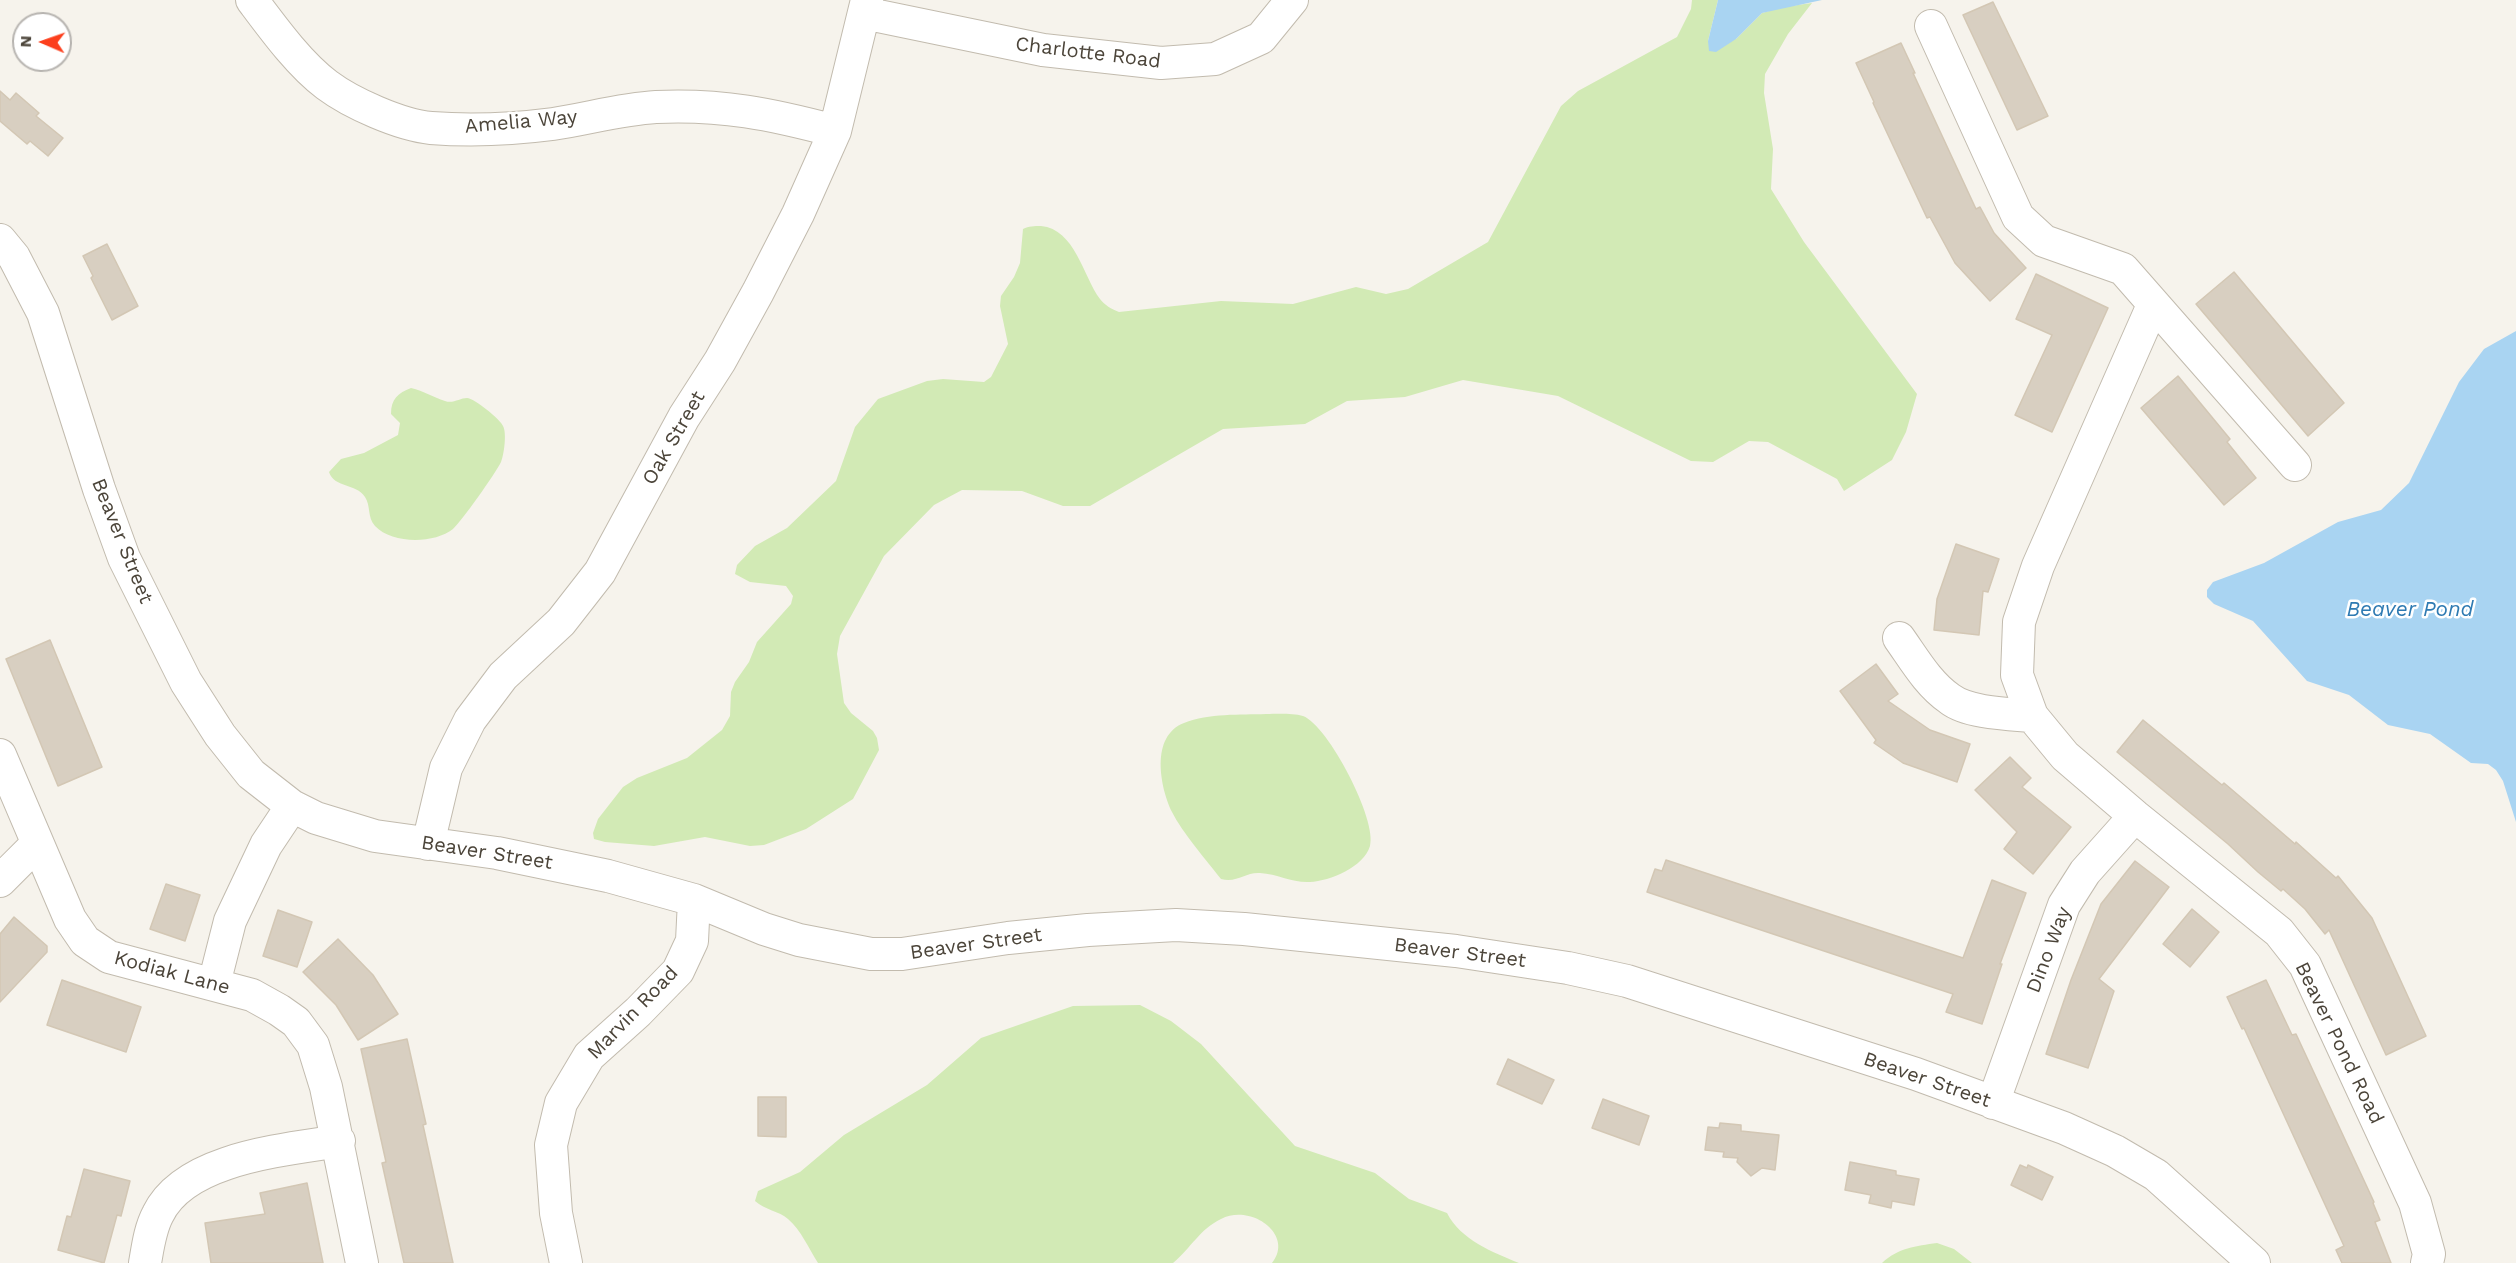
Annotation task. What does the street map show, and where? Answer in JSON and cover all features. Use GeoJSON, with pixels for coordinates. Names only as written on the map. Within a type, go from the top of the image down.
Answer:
{"type":"FeatureCollection","features":[{"type":"Feature","properties":{"kind":"street","name":"Amelia Way"},"geometry":{"type":"LineString","coordinates":[[252,0],[283,41],[326,85],[373,111],[429,128],[553,124],[601,114],[655,107],[723,107],[770,114],[835,130]]}},
{"type":"Feature","properties":{"kind":"street","name":"Charlotte Road"},"geometry":{"type":"LineString","coordinates":[[865,6],[1043,50],[1161,63],[1215,59],[1261,38],[1292,0]]}},
{"type":"Feature","properties":{"kind":"street","name":"Oak Street"},"geometry":{"type":"LineString","coordinates":[[428,844],[446,768],[470,720],[503,676],[561,622],[600,572],[684,417],[720,361],[758,292],[798,214],[835,130],[865,6]]}},
{"type":"Feature","properties":{"kind":"street"},"geometry":{"type":"LineString","coordinates":[[1931,26],[2018,217],[2044,241],[2123,269],[2153,306],[2295,465]]}},
{"type":"Feature","properties":{"kind":"street","name":"Beaver Street"},"geometry":{"type":"LineString","coordinates":[[0,240],[14,257],[44,313],[99,489],[120,548],[168,649],[204,712],[251,774],[292,806],[342,828],[375,836],[553,863],[694,900],[764,929],[798,940],[871,954],[902,954],[1008,938],[1088,930],[1176,925],[1301,934],[1510,958],[1628,981],[1916,1074],[2064,1128],[2115,1151],[2156,1175],[2254,1263]]}},
{"type":"Feature","properties":{"kind":"street","name":"Beaver Pond Road"},"geometry":{"type":"LineString","coordinates":[[2153,306],[2037,566],[2019,622],[2017,675],[2032,716],[2065,756],[2135,816],[2279,932],[2305,965],[2415,1203],[2428,1254],[2427,1263]]}},
{"type":"Feature","properties":{"kind":"street"},"geometry":{"type":"LineString","coordinates":[[1899,638],[1931,682],[1951,701],[1990,713],[2032,716]]}},
{"type":"Feature","properties":{"kind":"street","name":"Kodiak Lane"},"geometry":{"type":"LineString","coordinates":[[0,755],[70,919],[85,941],[109,957],[252,995],[296,1022],[313,1045],[339,1141],[362,1263]]}},
{"type":"Feature","properties":{"kind":"street"},"geometry":{"type":"LineString","coordinates":[[214,984],[230,921],[266,845],[292,806]]}},
{"type":"Feature","properties":{"kind":"street","name":"Dino Way"},"geometry":{"type":"LineString","coordinates":[[1993,1103],[2064,905],[2085,872],[2135,816]]}},
{"type":"Feature","properties":{"kind":"street"},"geometry":{"type":"LineString","coordinates":[[0,881],[37,844]]}},
{"type":"Feature","properties":{"kind":"street","name":"Marvin Road"},"geometry":{"type":"LineString","coordinates":[[566,1263],[556,1214],[551,1145],[561,1103],[589,1056],[638,1012],[678,971],[692,941],[694,900]]}},
{"type":"Feature","properties":{"kind":"street"},"geometry":{"type":"LineString","coordinates":[[145,1263],[150,1236],[158,1213],[175,1190],[198,1174],[258,1155],[339,1141]]}},
{"type":"Feature","properties":{"kind":"green space"},"geometry":{"type":"Polygon","coordinates":[[[1692,0],[1718,0],[1708,41],[1736,39],[1762,13],[1812,3],[1788,34],[1765,74],[1764,93],[1773,149],[1771,189],[1804,242],[1917,394],[1906,432],[1892,460],[1844,491],[1837,479],[1768,442],[1749,441],[1713,462],[1691,461],[1558,396],[1463,380],[1405,397],[1347,401],[1305,424],[1223,429],[1090,506],[1063,506],[1022,491],[962,490],[934,505],[884,556],[840,636],[837,654],[844,703],[851,713],[873,731],[879,750],[853,799],[806,829],[764,845],[750,846],[705,837],[654,846],[594,839],[593,833],[598,819],[623,787],[637,778],[687,758],[722,730],[730,716],[731,692],[735,682],[749,662],[757,642],[791,604],[793,596],[786,586],[750,582],[735,574],[737,565],[755,546],[787,528],[836,481],[855,427],[878,399],[927,381],[943,379],[984,382],[991,377],[1008,344],[1000,306],[1001,296],[1020,263],[1023,229],[1041,226],[1053,229],[1062,235],[1077,255],[1100,299],[1108,307],[1119,312],[1221,301],[1293,304],[1356,287],[1386,294],[1408,289],[1488,242],[1561,106],[1578,91],[1677,37],[1691,9],[1692,0]]]}},
{"type":"Feature","properties":{"kind":"green space"},"geometry":{"type":"Polygon","coordinates":[[[411,388],[448,402],[464,398],[470,399],[498,419],[505,434],[501,462],[453,529],[435,537],[413,540],[382,532],[373,523],[365,497],[356,489],[335,481],[329,472],[341,459],[364,453],[398,435],[400,423],[391,414],[392,404],[399,394],[411,388]]]}},
{"type":"Feature","properties":{"kind":"green space"},"geometry":{"type":"Polygon","coordinates":[[[1225,715],[1303,716],[1313,723],[1337,754],[1359,796],[1366,816],[1370,834],[1367,854],[1345,872],[1318,881],[1297,881],[1260,873],[1232,880],[1221,879],[1176,820],[1168,802],[1161,763],[1166,739],[1173,730],[1194,720],[1225,715]]]}},
{"type":"Feature","properties":{"kind":"green space"},"geometry":{"type":"Polygon","coordinates":[[[1140,1005],[1171,1021],[1201,1044],[1295,1146],[1375,1173],[1409,1199],[1447,1213],[1460,1231],[1478,1244],[1519,1263],[1272,1263],[1278,1252],[1278,1242],[1274,1233],[1266,1224],[1256,1219],[1245,1215],[1233,1215],[1207,1228],[1173,1263],[818,1263],[793,1223],[755,1201],[758,1191],[800,1172],[844,1135],[927,1085],[981,1038],[1073,1006],[1140,1005]]]}},
{"type":"Feature","properties":{"kind":"green space"},"geometry":{"type":"Polygon","coordinates":[[[1937,1243],[1954,1249],[1972,1263],[1882,1263],[1901,1251],[1937,1243]]]}},
{"type":"Feature","properties":{"kind":"water"},"geometry":{"type":"Polygon","coordinates":[[[1718,0],[1822,0],[1762,13],[1736,39],[1716,52],[1709,51],[1708,41],[1718,0]]]}},
{"type":"Feature","properties":{"kind":"water","name":"Beaver Pond"},"geometry":{"type":"Polygon","coordinates":[[[2516,331],[2516,822],[2503,781],[2496,770],[2488,764],[2471,763],[2430,734],[2388,725],[2349,695],[2307,681],[2253,621],[2214,604],[2207,597],[2207,590],[2213,582],[2264,563],[2338,522],[2381,510],[2409,483],[2459,382],[2484,349],[2516,331]]]}},
{"type":"Feature","properties":{"kind":"building"},"geometry":{"type":"Polygon","coordinates":[[[1993,2],[2048,116],[2017,130],[1963,15],[1993,2]]]}},
{"type":"Feature","properties":{"kind":"building"},"geometry":{"type":"Polygon","coordinates":[[[1901,43],[1976,209],[1980,207],[1994,233],[2026,268],[1990,301],[1955,263],[1930,217],[1927,218],[1856,63],[1901,43]]]}},
{"type":"Feature","properties":{"kind":"building"},"geometry":{"type":"Polygon","coordinates":[[[0,91],[10,100],[16,93],[39,113],[36,116],[63,138],[48,156],[30,141],[27,144],[0,121],[0,91]]]}},
{"type":"Feature","properties":{"kind":"building"},"geometry":{"type":"Polygon","coordinates":[[[107,244],[138,306],[112,320],[83,256],[107,244]]]}},
{"type":"Feature","properties":{"kind":"building"},"geometry":{"type":"Polygon","coordinates":[[[2234,272],[2344,403],[2308,436],[2196,304],[2234,272]]]}},
{"type":"Feature","properties":{"kind":"building"},"geometry":{"type":"Polygon","coordinates":[[[2036,274],[2108,308],[2052,432],[2015,415],[2052,335],[2016,319],[2036,274]]]}},
{"type":"Feature","properties":{"kind":"building"},"geometry":{"type":"Polygon","coordinates":[[[2178,376],[2230,439],[2227,442],[2256,478],[2224,505],[2141,408],[2178,376]]]}},
{"type":"Feature","properties":{"kind":"building"},"geometry":{"type":"Polygon","coordinates":[[[1956,544],[1999,559],[1988,592],[1983,591],[1979,635],[1934,630],[1937,599],[1956,544]]]}},
{"type":"Feature","properties":{"kind":"building"},"geometry":{"type":"Polygon","coordinates":[[[50,640],[102,767],[58,786],[6,659],[50,640]]]}},
{"type":"Feature","properties":{"kind":"building"},"geometry":{"type":"Polygon","coordinates":[[[1876,664],[1898,694],[1888,701],[1930,730],[1970,744],[1957,782],[1903,763],[1874,743],[1876,740],[1840,691],[1876,664]]]}},
{"type":"Feature","properties":{"kind":"building"},"geometry":{"type":"Polygon","coordinates":[[[2143,720],[2222,785],[2224,783],[2336,878],[2338,876],[2372,918],[2426,1036],[2386,1055],[2329,930],[2325,934],[2305,909],[2283,889],[2281,891],[2117,752],[2143,720]]]}},
{"type":"Feature","properties":{"kind":"building"},"geometry":{"type":"Polygon","coordinates":[[[2010,757],[2031,778],[2022,787],[2071,827],[2033,874],[2004,849],[2017,832],[1975,790],[2010,757]]]}},
{"type":"Feature","properties":{"kind":"building"},"geometry":{"type":"Polygon","coordinates":[[[1666,860],[1963,958],[1992,880],[2026,893],[2000,964],[2002,964],[1982,1024],[1946,1012],[1953,994],[1647,892],[1655,869],[1662,871],[1666,860]]]}},
{"type":"Feature","properties":{"kind":"building"},"geometry":{"type":"Polygon","coordinates":[[[2135,861],[2169,887],[2099,979],[2114,991],[2088,1068],[2046,1054],[2071,980],[2101,904],[2135,861]]]}},
{"type":"Feature","properties":{"kind":"building"},"geometry":{"type":"Polygon","coordinates":[[[166,884],[200,895],[185,941],[150,929],[166,884]]]}},
{"type":"Feature","properties":{"kind":"building"},"geometry":{"type":"Polygon","coordinates":[[[2192,909],[2219,932],[2190,967],[2163,944],[2192,909]]]}},
{"type":"Feature","properties":{"kind":"building"},"geometry":{"type":"Polygon","coordinates":[[[278,910],[312,922],[297,967],[263,956],[278,910]]]}},
{"type":"Feature","properties":{"kind":"building"},"geometry":{"type":"Polygon","coordinates":[[[14,917],[47,946],[47,952],[0,1002],[0,934],[14,917]]]}},
{"type":"Feature","properties":{"kind":"building"},"geometry":{"type":"Polygon","coordinates":[[[338,939],[373,975],[398,1014],[358,1040],[336,1005],[303,972],[338,939]]]}},
{"type":"Feature","properties":{"kind":"building"},"geometry":{"type":"Polygon","coordinates":[[[62,980],[141,1007],[126,1052],[47,1025],[62,980]]]}},
{"type":"Feature","properties":{"kind":"building"},"geometry":{"type":"Polygon","coordinates":[[[2266,980],[2292,1035],[2296,1034],[2374,1202],[2380,1220],[2375,1222],[2391,1263],[2342,1263],[2336,1250],[2344,1246],[2244,1028],[2242,1029],[2227,997],[2266,980]]]}},
{"type":"Feature","properties":{"kind":"building"},"geometry":{"type":"Polygon","coordinates":[[[407,1039],[453,1263],[404,1263],[382,1163],[386,1162],[361,1049],[407,1039]]]}},
{"type":"Feature","properties":{"kind":"building"},"geometry":{"type":"Polygon","coordinates":[[[1508,1059],[1554,1080],[1542,1104],[1497,1084],[1508,1059]]]}},
{"type":"Feature","properties":{"kind":"building"},"geometry":{"type":"Polygon","coordinates":[[[758,1097],[786,1097],[786,1137],[758,1136],[758,1097]]]}},
{"type":"Feature","properties":{"kind":"building"},"geometry":{"type":"Polygon","coordinates":[[[1603,1099],[1649,1116],[1639,1145],[1592,1128],[1603,1099]]]}},
{"type":"Feature","properties":{"kind":"building"},"geometry":{"type":"Polygon","coordinates":[[[1720,1123],[1741,1125],[1741,1131],[1779,1135],[1775,1170],[1762,1168],[1751,1176],[1737,1162],[1738,1158],[1723,1157],[1724,1152],[1705,1150],[1708,1127],[1719,1128],[1720,1123]]]}},
{"type":"Feature","properties":{"kind":"building"},"geometry":{"type":"Polygon","coordinates":[[[1850,1162],[1896,1171],[1896,1175],[1919,1179],[1914,1205],[1892,1201],[1891,1208],[1869,1203],[1871,1195],[1845,1190],[1850,1162]]]}},
{"type":"Feature","properties":{"kind":"building"},"geometry":{"type":"Polygon","coordinates":[[[2020,1165],[2027,1168],[2028,1165],[2053,1177],[2042,1200],[2011,1185],[2020,1165]]]}},
{"type":"Feature","properties":{"kind":"building"},"geometry":{"type":"Polygon","coordinates":[[[84,1169],[130,1181],[121,1216],[117,1215],[104,1263],[58,1250],[67,1216],[71,1217],[84,1169]]]}},
{"type":"Feature","properties":{"kind":"building"},"geometry":{"type":"Polygon","coordinates":[[[307,1183],[323,1263],[211,1263],[205,1223],[265,1214],[260,1193],[307,1183]]]}}]}
